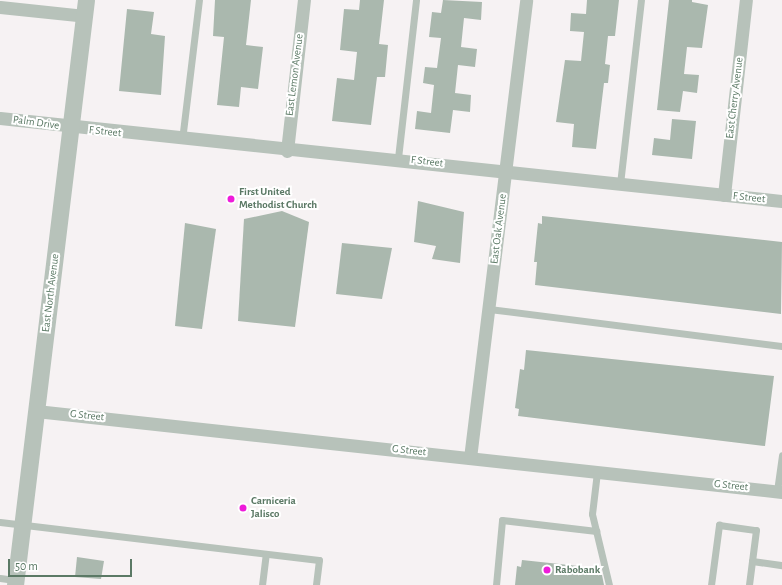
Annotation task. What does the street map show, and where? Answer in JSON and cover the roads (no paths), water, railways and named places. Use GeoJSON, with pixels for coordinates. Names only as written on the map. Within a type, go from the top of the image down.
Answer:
{"type":"FeatureCollection","features":[{"type":"Feature","properties":{"kind":"street","name":"East Lemon Avenue"},"geometry":{"type":"LineString","coordinates":[[287,151],[304,0]]}},
{"type":"Feature","properties":{"kind":"street","name":"East Oak Avenue"},"geometry":{"type":"LineString","coordinates":[[470,458],[507,171],[526,0]]}},
{"type":"Feature","properties":{"kind":"street","name":"East Cherry Avenue"},"geometry":{"type":"LineString","coordinates":[[724,195],[746,0]]}},
{"type":"Feature","properties":{"kind":"street"},"geometry":{"type":"LineString","coordinates":[[0,7],[85,8]]}},
{"type":"Feature","properties":{"kind":"street","name":"East North Avenue"},"geometry":{"type":"LineString","coordinates":[[10,581],[22,525],[72,128],[85,8]]}},
{"type":"Feature","properties":{"kind":"street","name":"Palm Drive"},"geometry":{"type":"LineString","coordinates":[[0,118],[72,128]]}},
{"type":"Feature","properties":{"kind":"street","name":"F Street"},"geometry":{"type":"LineString","coordinates":[[72,128],[287,151],[398,158],[782,201]]}},
{"type":"Feature","properties":{"kind":"street","name":"G Street"},"geometry":{"type":"LineString","coordinates":[[36,411],[780,492]]}},
{"type":"Feature","properties":{"kind":"lane"},"geometry":{"type":"LineString","coordinates":[[182,140],[199,0]]}},
{"type":"Feature","properties":{"kind":"lane"},"geometry":{"type":"LineString","coordinates":[[398,158],[416,0]]}},
{"type":"Feature","properties":{"kind":"lane"},"geometry":{"type":"LineString","coordinates":[[620,184],[641,0]]}},
{"type":"Feature","properties":{"kind":"lane"},"geometry":{"type":"LineString","coordinates":[[489,309],[782,346]]}},
{"type":"Feature","properties":{"kind":"lane"},"geometry":{"type":"LineString","coordinates":[[780,492],[782,455]]}},
{"type":"Feature","properties":{"kind":"lane"},"geometry":{"type":"LineString","coordinates":[[597,472],[592,514],[609,585]]}},
{"type":"Feature","properties":{"kind":"lane"},"geometry":{"type":"LineString","coordinates":[[496,585],[502,520],[596,531]]}},
{"type":"Feature","properties":{"kind":"lane"},"geometry":{"type":"LineString","coordinates":[[0,522],[318,560],[316,585]]}},
{"type":"Feature","properties":{"kind":"lane"},"geometry":{"type":"LineString","coordinates":[[711,585],[719,525],[756,530],[749,585]]}},
{"type":"Feature","properties":{"kind":"lane"},"geometry":{"type":"LineString","coordinates":[[262,585],[266,554]]}},
{"type":"Feature","properties":{"kind":"lane"},"geometry":{"type":"LineString","coordinates":[[752,561],[782,565]]}},
{"type":"Feature","properties":{"kind":"place","name":"First United Methodist Church"},"geometry":{"type":"Point","coordinates":[231,199]}},
{"type":"Feature","properties":{"kind":"place","name":"Carniceria Jalisco"},"geometry":{"type":"Point","coordinates":[243,508]}},
{"type":"Feature","properties":{"kind":"place","name":"Rabobank"},"geometry":{"type":"Point","coordinates":[547,570]}}]}
